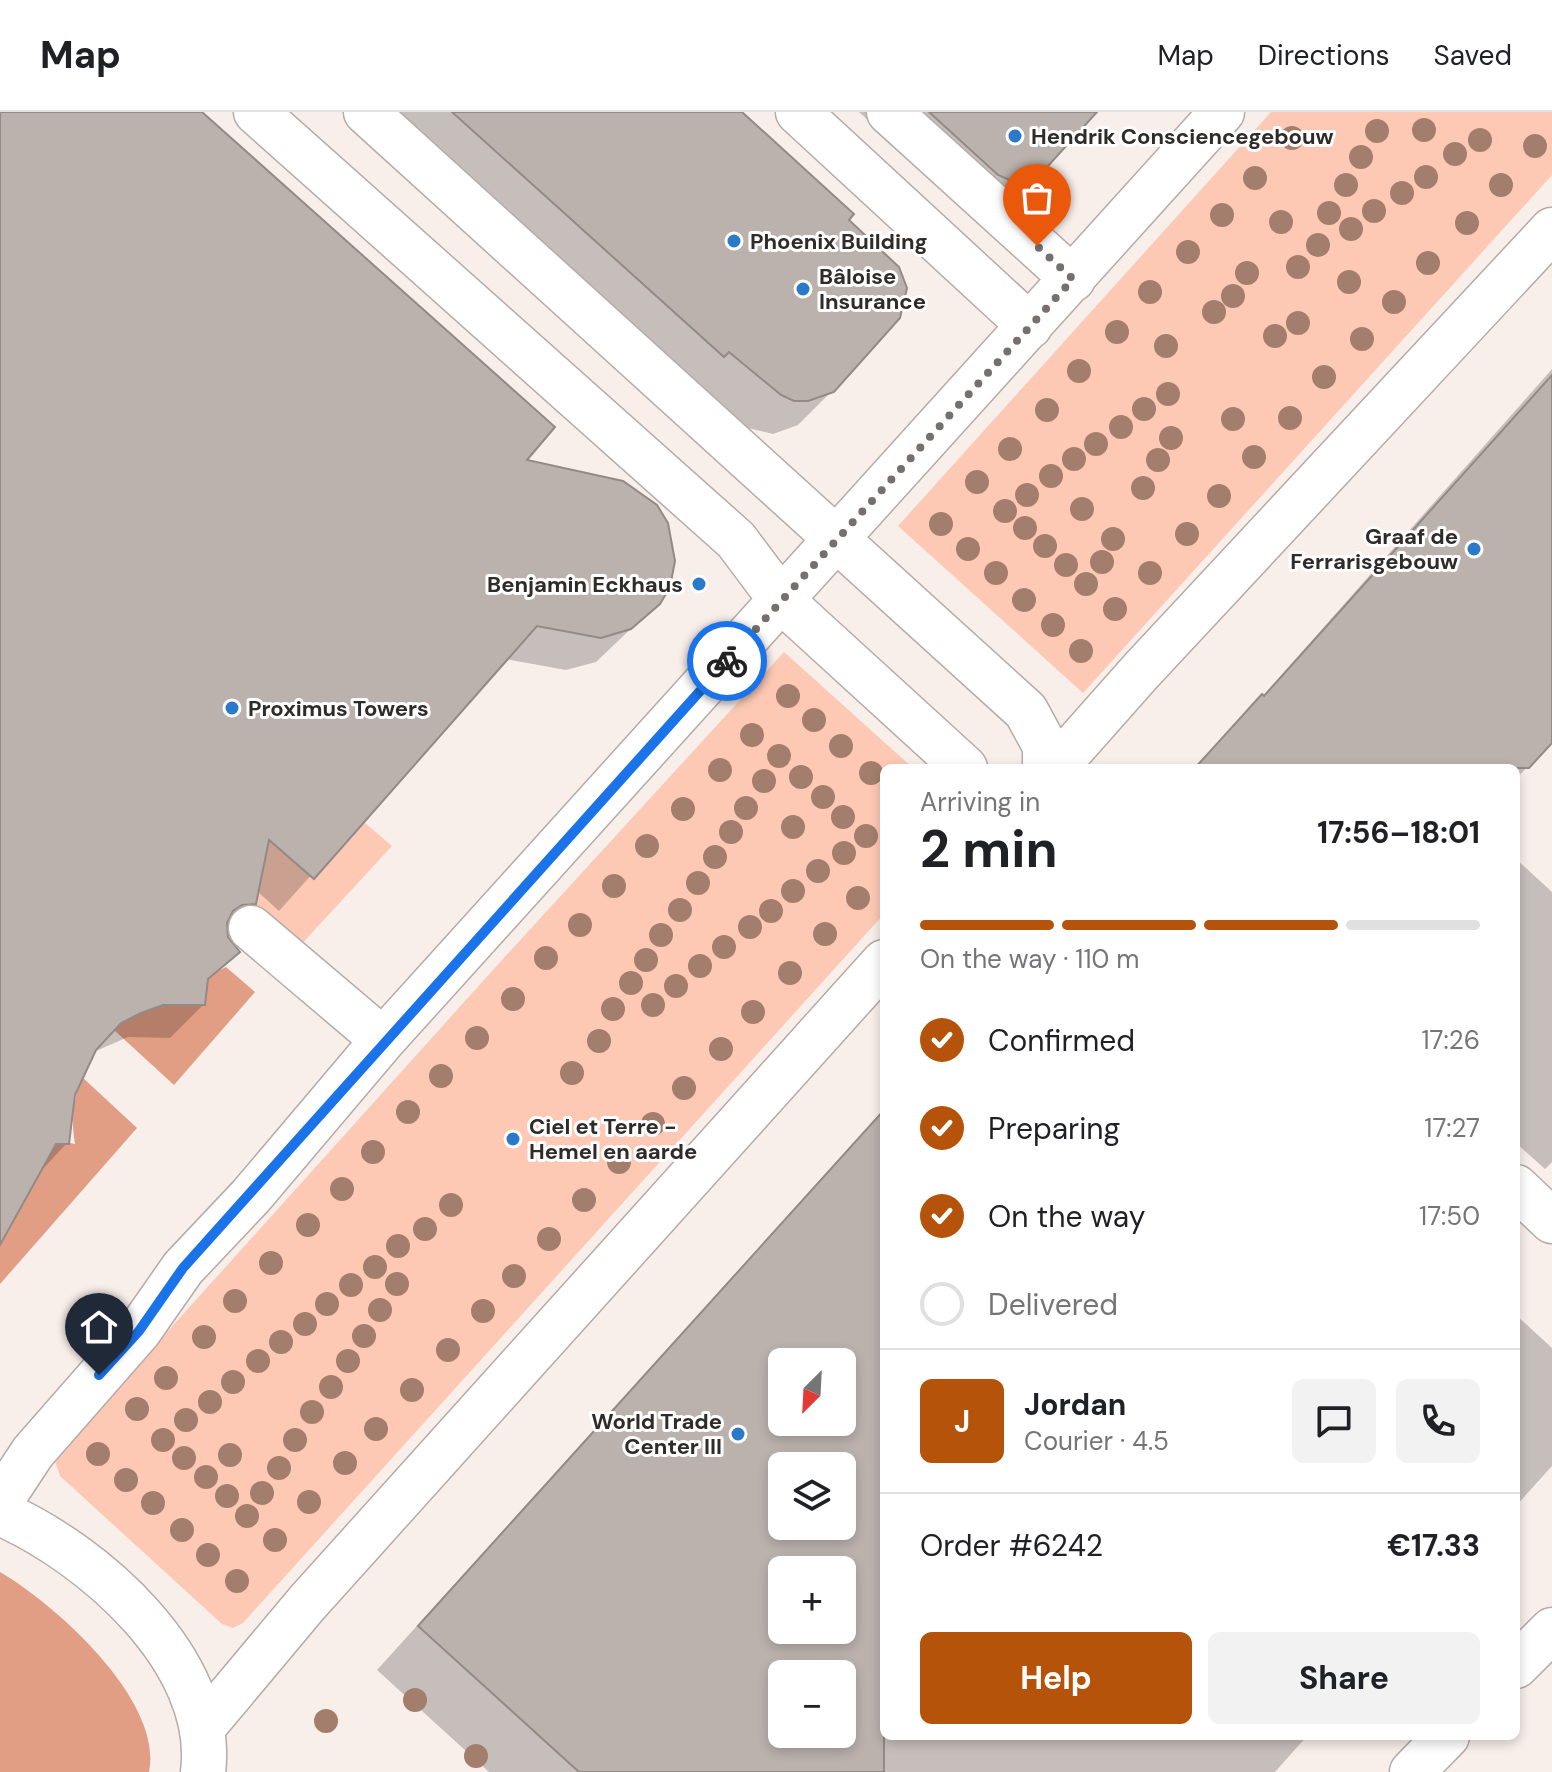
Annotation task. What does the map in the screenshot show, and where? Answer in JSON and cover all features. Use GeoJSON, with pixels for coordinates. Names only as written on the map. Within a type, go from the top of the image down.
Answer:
{"type":"FeatureCollection","features":[{"type":"Feature","properties":{"kind":"street"},"geometry":{"type":"LineString","coordinates":[[256,112],[736,540],[781,600],[961,764]]}},
{"type":"Feature","properties":{"kind":"street"},"geometry":{"type":"LineString","coordinates":[[366,112],[1026,711],[1045,746],[1045,764]]}},
{"type":"Feature","properties":{"kind":"street"},"geometry":{"type":"LineString","coordinates":[[798,112],[1030,326]]}},
{"type":"Feature","properties":{"kind":"street"},"geometry":{"type":"LineString","coordinates":[[889,112],[1073,279]]}},
{"type":"Feature","properties":{"kind":"street"},"geometry":{"type":"LineString","coordinates":[[0,1502],[33,1452],[139,1331],[183,1268],[251,1196],[374,1052],[1222,112]]}},
{"type":"Feature","properties":{"kind":"street"},"geometry":{"type":"LineString","coordinates":[[1059,764],[1141,671],[1552,230]]}},
{"type":"Feature","properties":{"kind":"street"},"geometry":{"type":"LineString","coordinates":[[245,940],[374,1052]]}},
{"type":"Feature","properties":{"kind":"street"},"geometry":{"type":"LineString","coordinates":[[206,1759],[307,1603],[880,966]]}},
{"type":"Feature","properties":{"kind":"street"},"geometry":{"type":"LineString","coordinates":[[1520,1191],[1552,1221]]}},
{"type":"Feature","properties":{"kind":"street"},"geometry":{"type":"LineString","coordinates":[[0,1513],[63,1546],[123,1595],[170,1657],[206,1759]]}},
{"type":"Feature","properties":{"kind":"street"},"geometry":{"type":"LineString","coordinates":[[1520,1662],[1552,1630]]}},
{"type":"Feature","properties":{"kind":"shaded area"},"geometry":{"type":"Polygon","coordinates":[[[1271,112],[1552,112],[1552,175],[1083,693],[898,526],[1271,112]]]}},
{"type":"Feature","properties":{"kind":"shaded area"},"geometry":{"type":"Polygon","coordinates":[[[784,652],[909,764],[880,764],[880,918],[243,1623],[233,1628],[222,1624],[60,1476],[55,1461],[59,1452],[784,652]]]}},
{"type":"Feature","properties":{"kind":"shaded area"},"geometry":{"type":"Polygon","coordinates":[[[198,778],[313,879],[364,822],[392,846],[298,948],[254,910],[254,895],[198,778]]]}},
{"type":"Feature","properties":{"kind":"shaded area"},"geometry":{"type":"Polygon","coordinates":[[[226,967],[255,992],[174,1085],[114,1030],[133,1016],[156,1007],[205,1005],[206,996],[195,983],[226,967]]]}},
{"type":"Feature","properties":{"kind":"shaded area"},"geometry":{"type":"Polygon","coordinates":[[[82,1077],[137,1128],[0,1284],[0,1209],[34,1180],[51,1139],[75,1144],[74,1110],[82,1077]]]}},
{"type":"Feature","properties":{"kind":"shaded area"},"geometry":{"type":"Polygon","coordinates":[[[0,1572],[49,1607],[75,1631],[101,1657],[123,1686],[140,1715],[149,1744],[149,1772],[0,1772],[0,1572]]]}},
{"type":"Feature","properties":{"kind":"building","name":"Proximus Towers"},"geometry":{"type":"Polygon","coordinates":[[[0,112],[202,112],[555,427],[527,460],[623,481],[657,505],[668,523],[675,561],[670,587],[660,604],[631,629],[601,638],[537,626],[314,879],[269,840],[256,904],[242,905],[233,911],[227,923],[228,937],[240,952],[208,979],[205,1005],[163,1005],[141,1013],[121,1023],[96,1050],[75,1095],[69,1144],[56,1144],[0,1245],[0,112]]]}},
{"type":"Feature","properties":{"kind":"building","name":"Phoenix Building"},"geometry":{"type":"Polygon","coordinates":[[[452,112],[742,112],[854,214],[849,220],[899,267],[907,288],[900,318],[834,392],[808,401],[794,401],[781,395],[729,352],[724,357],[452,112]]]}},
{"type":"Feature","properties":{"kind":"building","name":"Hendrik Consciencegebouw"},"geometry":{"type":"Polygon","coordinates":[[[929,112],[1097,112],[1028,188],[998,175],[929,112]]]}},
{"type":"Feature","properties":{"kind":"building","name":"Graaf de Ferrarisgebouw"},"geometry":{"type":"Polygon","coordinates":[[[1552,375],[1552,743],[1529,768],[1520,768],[1520,764],[1199,764],[1262,694],[1264,696],[1552,375]]]}},
{"type":"Feature","properties":{"kind":"building","name":"World Trade Center III"},"geometry":{"type":"Polygon","coordinates":[[[880,1114],[880,1740],[884,1740],[884,1772],[579,1772],[418,1626],[880,1114]]]}},
{"type":"Feature","properties":{"kind":"way so far"},"geometry":{"type":"LineString","coordinates":[[727,661],[1073,279],[1037,246]]}},
{"type":"Feature","properties":{"kind":"place","name":"Hendrik Consciencegebouw"},"geometry":{"type":"Point","coordinates":[1015,136]}},
{"type":"Feature","properties":{"kind":"place","name":"Phoenix Building"},"geometry":{"type":"Point","coordinates":[734,241]}},
{"type":"Feature","properties":{"kind":"place","name":"Bâloise Insurance"},"geometry":{"type":"Point","coordinates":[803,289]}},
{"type":"Feature","properties":{"kind":"place","name":"Graaf de Ferrarisgebouw"},"geometry":{"type":"Point","coordinates":[1474,549]}},
{"type":"Feature","properties":{"kind":"place","name":"Benjamin Eckhaus"},"geometry":{"type":"Point","coordinates":[699,584]}},
{"type":"Feature","properties":{"kind":"place","name":"Proximus Towers"},"geometry":{"type":"Point","coordinates":[232,708]}},
{"type":"Feature","properties":{"kind":"place","name":"Ciel et Terre - Hemel en aarde"},"geometry":{"type":"Point","coordinates":[513,1139]}},
{"type":"Feature","properties":{"kind":"place","name":"World Trade Center III"},"geometry":{"type":"Point","coordinates":[738,1434]}},
{"type":"Feature","properties":{"kind":"route"},"geometry":{"type":"LineString","coordinates":[[99,1375],[139,1331],[183,1268],[251,1196],[383,1040],[727,661]]}}]}
